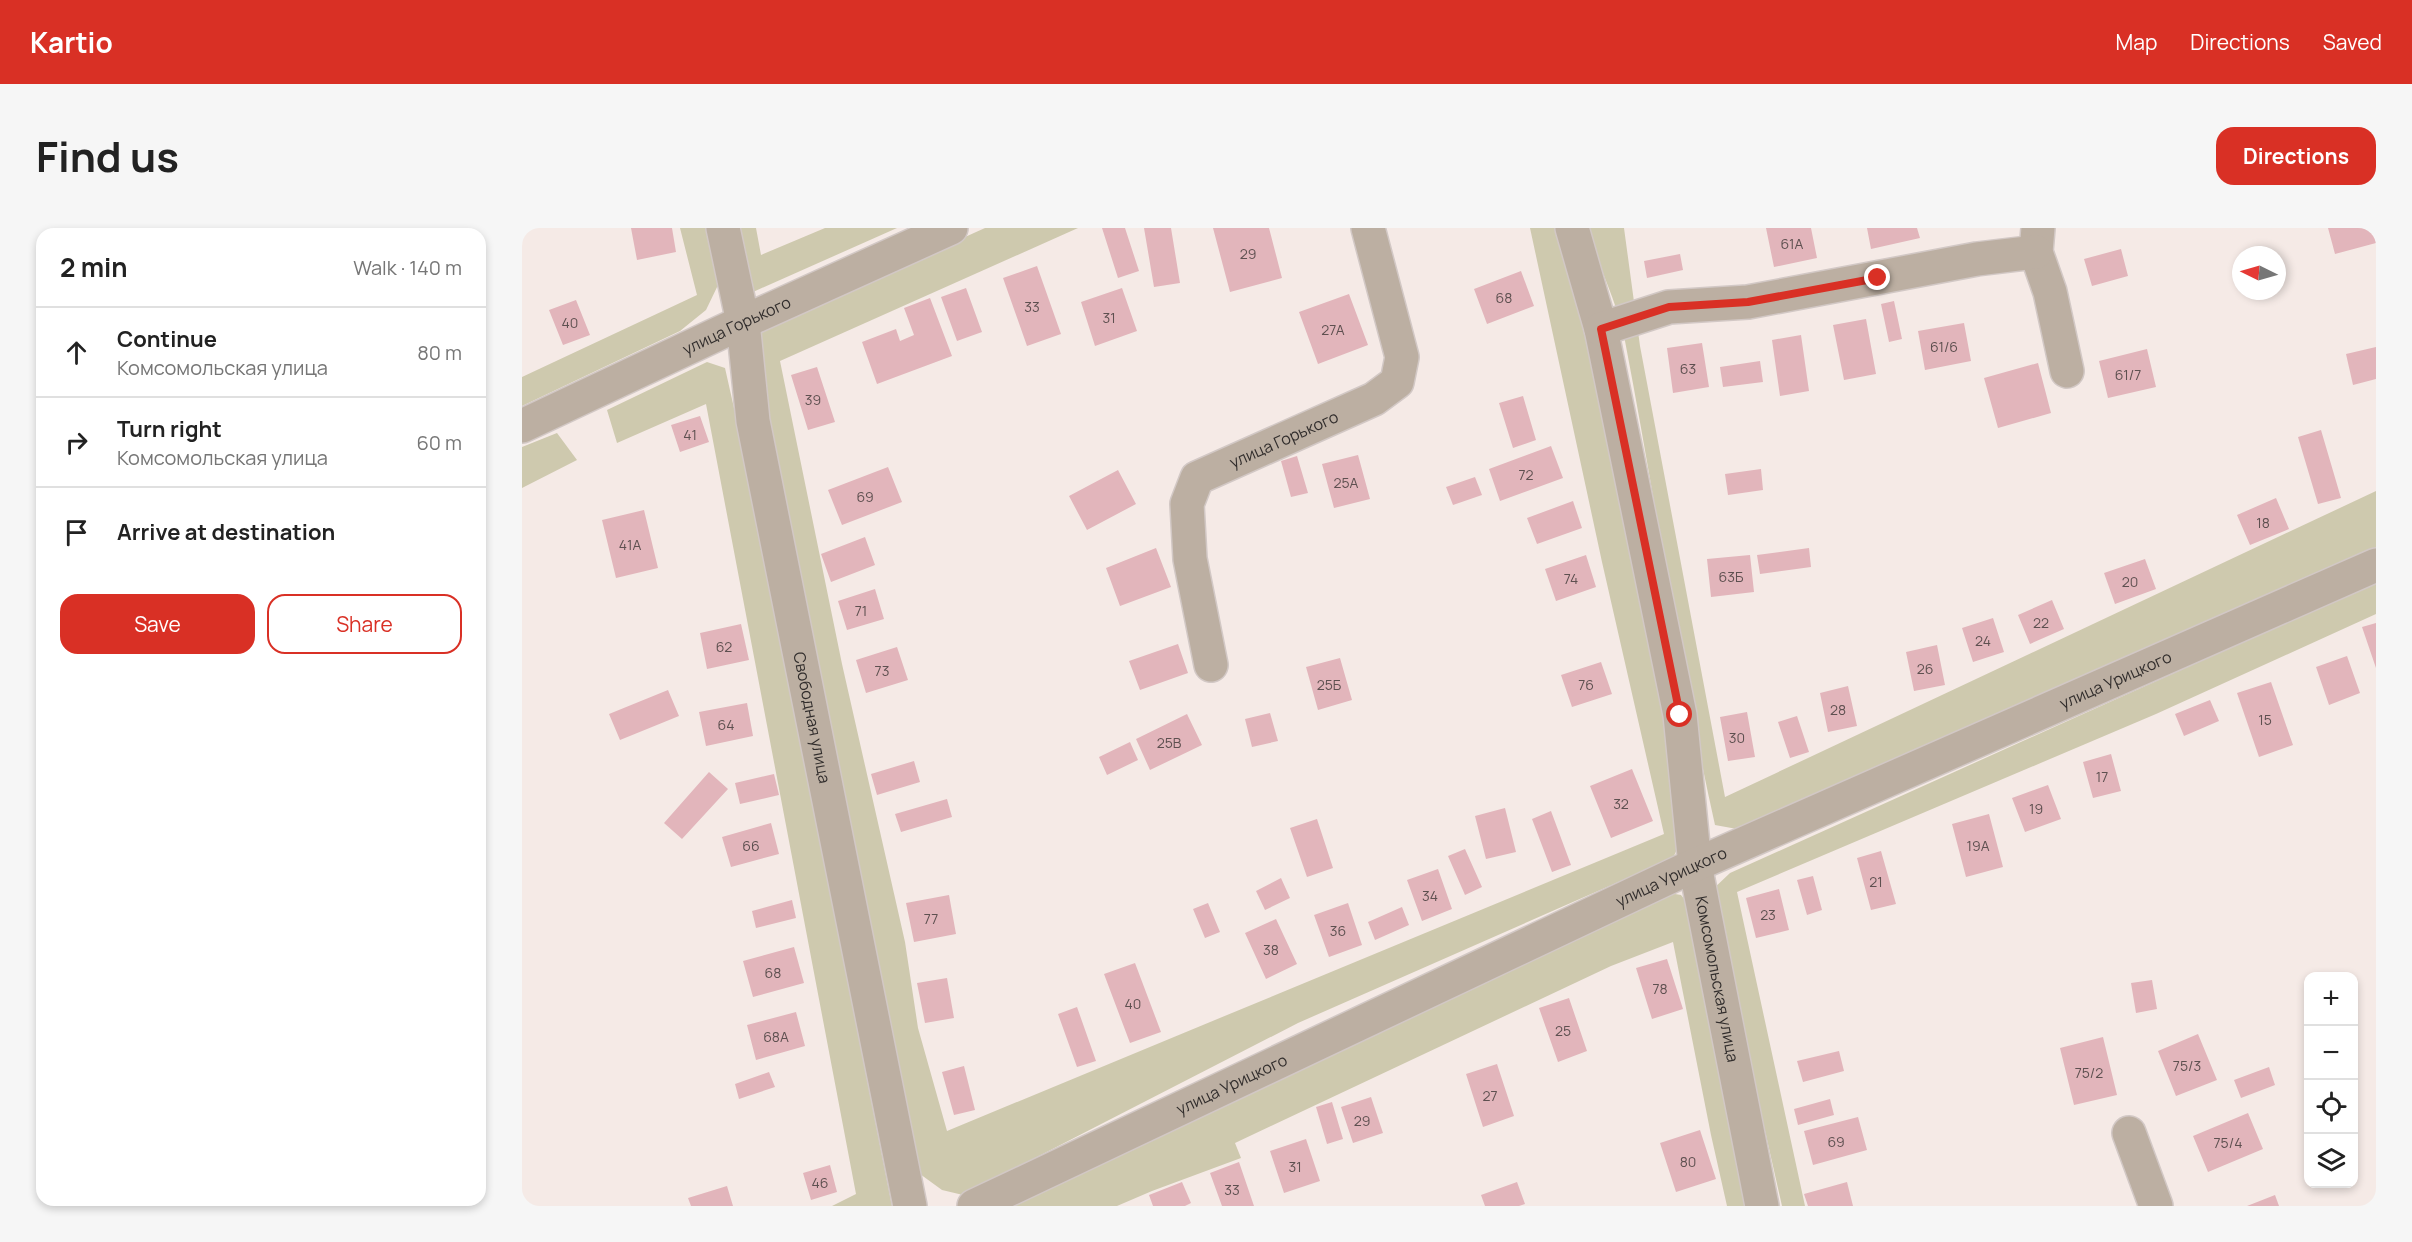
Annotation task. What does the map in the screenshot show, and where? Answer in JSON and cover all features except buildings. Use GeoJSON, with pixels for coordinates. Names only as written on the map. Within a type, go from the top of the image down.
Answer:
{"type":"FeatureCollection","features":[{"type":"Feature","properties":{"kind":"street","name":"Свободная улица"},"geometry":{"type":"LineString","coordinates":[[723,228],[743,322],[753,421],[910,1206]]}},
{"type":"Feature","properties":{"kind":"street","name":"улица Горького"},"geometry":{"type":"LineString","coordinates":[[522,426],[743,322],[951,228]]}},
{"type":"Feature","properties":{"kind":"street","name":"улица Горького"},"geometry":{"type":"LineString","coordinates":[[1211,665],[1190,559],[1187,504],[1197,478],[1374,399],[1397,382],[1402,357],[1368,228]]}},
{"type":"Feature","properties":{"kind":"street","name":"Комсомольская улица"},"geometry":{"type":"LineString","coordinates":[[1572,228],[1601,329],[1680,715],[1695,865],[1762,1206]]}},
{"type":"Feature","properties":{"kind":"street"},"geometry":{"type":"LineString","coordinates":[[1601,329],[1669,307],[1748,302],[1977,260],[2037,240],[2067,371]]}},
{"type":"Feature","properties":{"kind":"street","name":"улица Урицкого"},"geometry":{"type":"LineString","coordinates":[[974,1206],[1695,865],[2376,565]]}},
{"type":"Feature","properties":{"kind":"street"},"geometry":{"type":"LineString","coordinates":[[2129,1133],[2156,1206]]}},
{"type":"Feature","properties":{"kind":"shaded area"},"geometry":{"type":"Polygon","coordinates":[[[680,228],[707,228],[719,283],[706,310],[680,331],[522,406],[522,377],[697,295],[680,228]]]}},
{"type":"Feature","properties":{"kind":"shaded area"},"geometry":{"type":"Polygon","coordinates":[[[732,228],[756,228],[761,255],[825,228],[897,228],[753,292],[732,228]]]}},
{"type":"Feature","properties":{"kind":"shaded area"},"geometry":{"type":"Polygon","coordinates":[[[985,228],[1078,228],[780,361],[842,664],[905,942],[918,1028],[947,1131],[1664,834],[1602,562],[1530,228],[1561,228],[1595,337],[1649,619],[1683,836],[1673,858],[1298,1023],[963,1195],[942,1190],[920,1174],[903,1100],[755,342],[763,328],[985,228]]]}},
{"type":"Feature","properties":{"kind":"shaded area"},"geometry":{"type":"Polygon","coordinates":[[[1589,228],[1624,228],[1640,346],[1725,797],[2376,491],[2376,548],[1737,829],[1715,825],[1690,704],[1625,341],[1618,312],[1597,257],[1589,228]]]}},
{"type":"Feature","properties":{"kind":"shaded area"},"geometry":{"type":"Polygon","coordinates":[[[707,362],[725,368],[736,417],[892,1206],[832,1206],[856,1194],[706,404],[617,443],[607,410],[707,362]]]}},
{"type":"Feature","properties":{"kind":"shaded area"},"geometry":{"type":"Polygon","coordinates":[[[557,433],[577,460],[522,488],[522,447],[557,433]]]}},
{"type":"Feature","properties":{"kind":"shaded area"},"geometry":{"type":"Polygon","coordinates":[[[2376,582],[2376,614],[2156,714],[1737,892],[1805,1206],[1782,1206],[1711,891],[1730,873],[2376,582]]]}},
{"type":"Feature","properties":{"kind":"shaded area"},"geometry":{"type":"Polygon","coordinates":[[[1663,892],[1681,895],[1692,909],[1752,1206],[1727,1206],[1673,942],[1611,966],[1235,1143],[1241,1158],[1117,1206],[1010,1206],[1663,892]]]}},
{"type":"Feature","properties":{"kind":"route"},"geometry":{"type":"LineString","coordinates":[[1680,715],[1601,329],[1669,307],[1748,302],[1878,278]]}}]}
